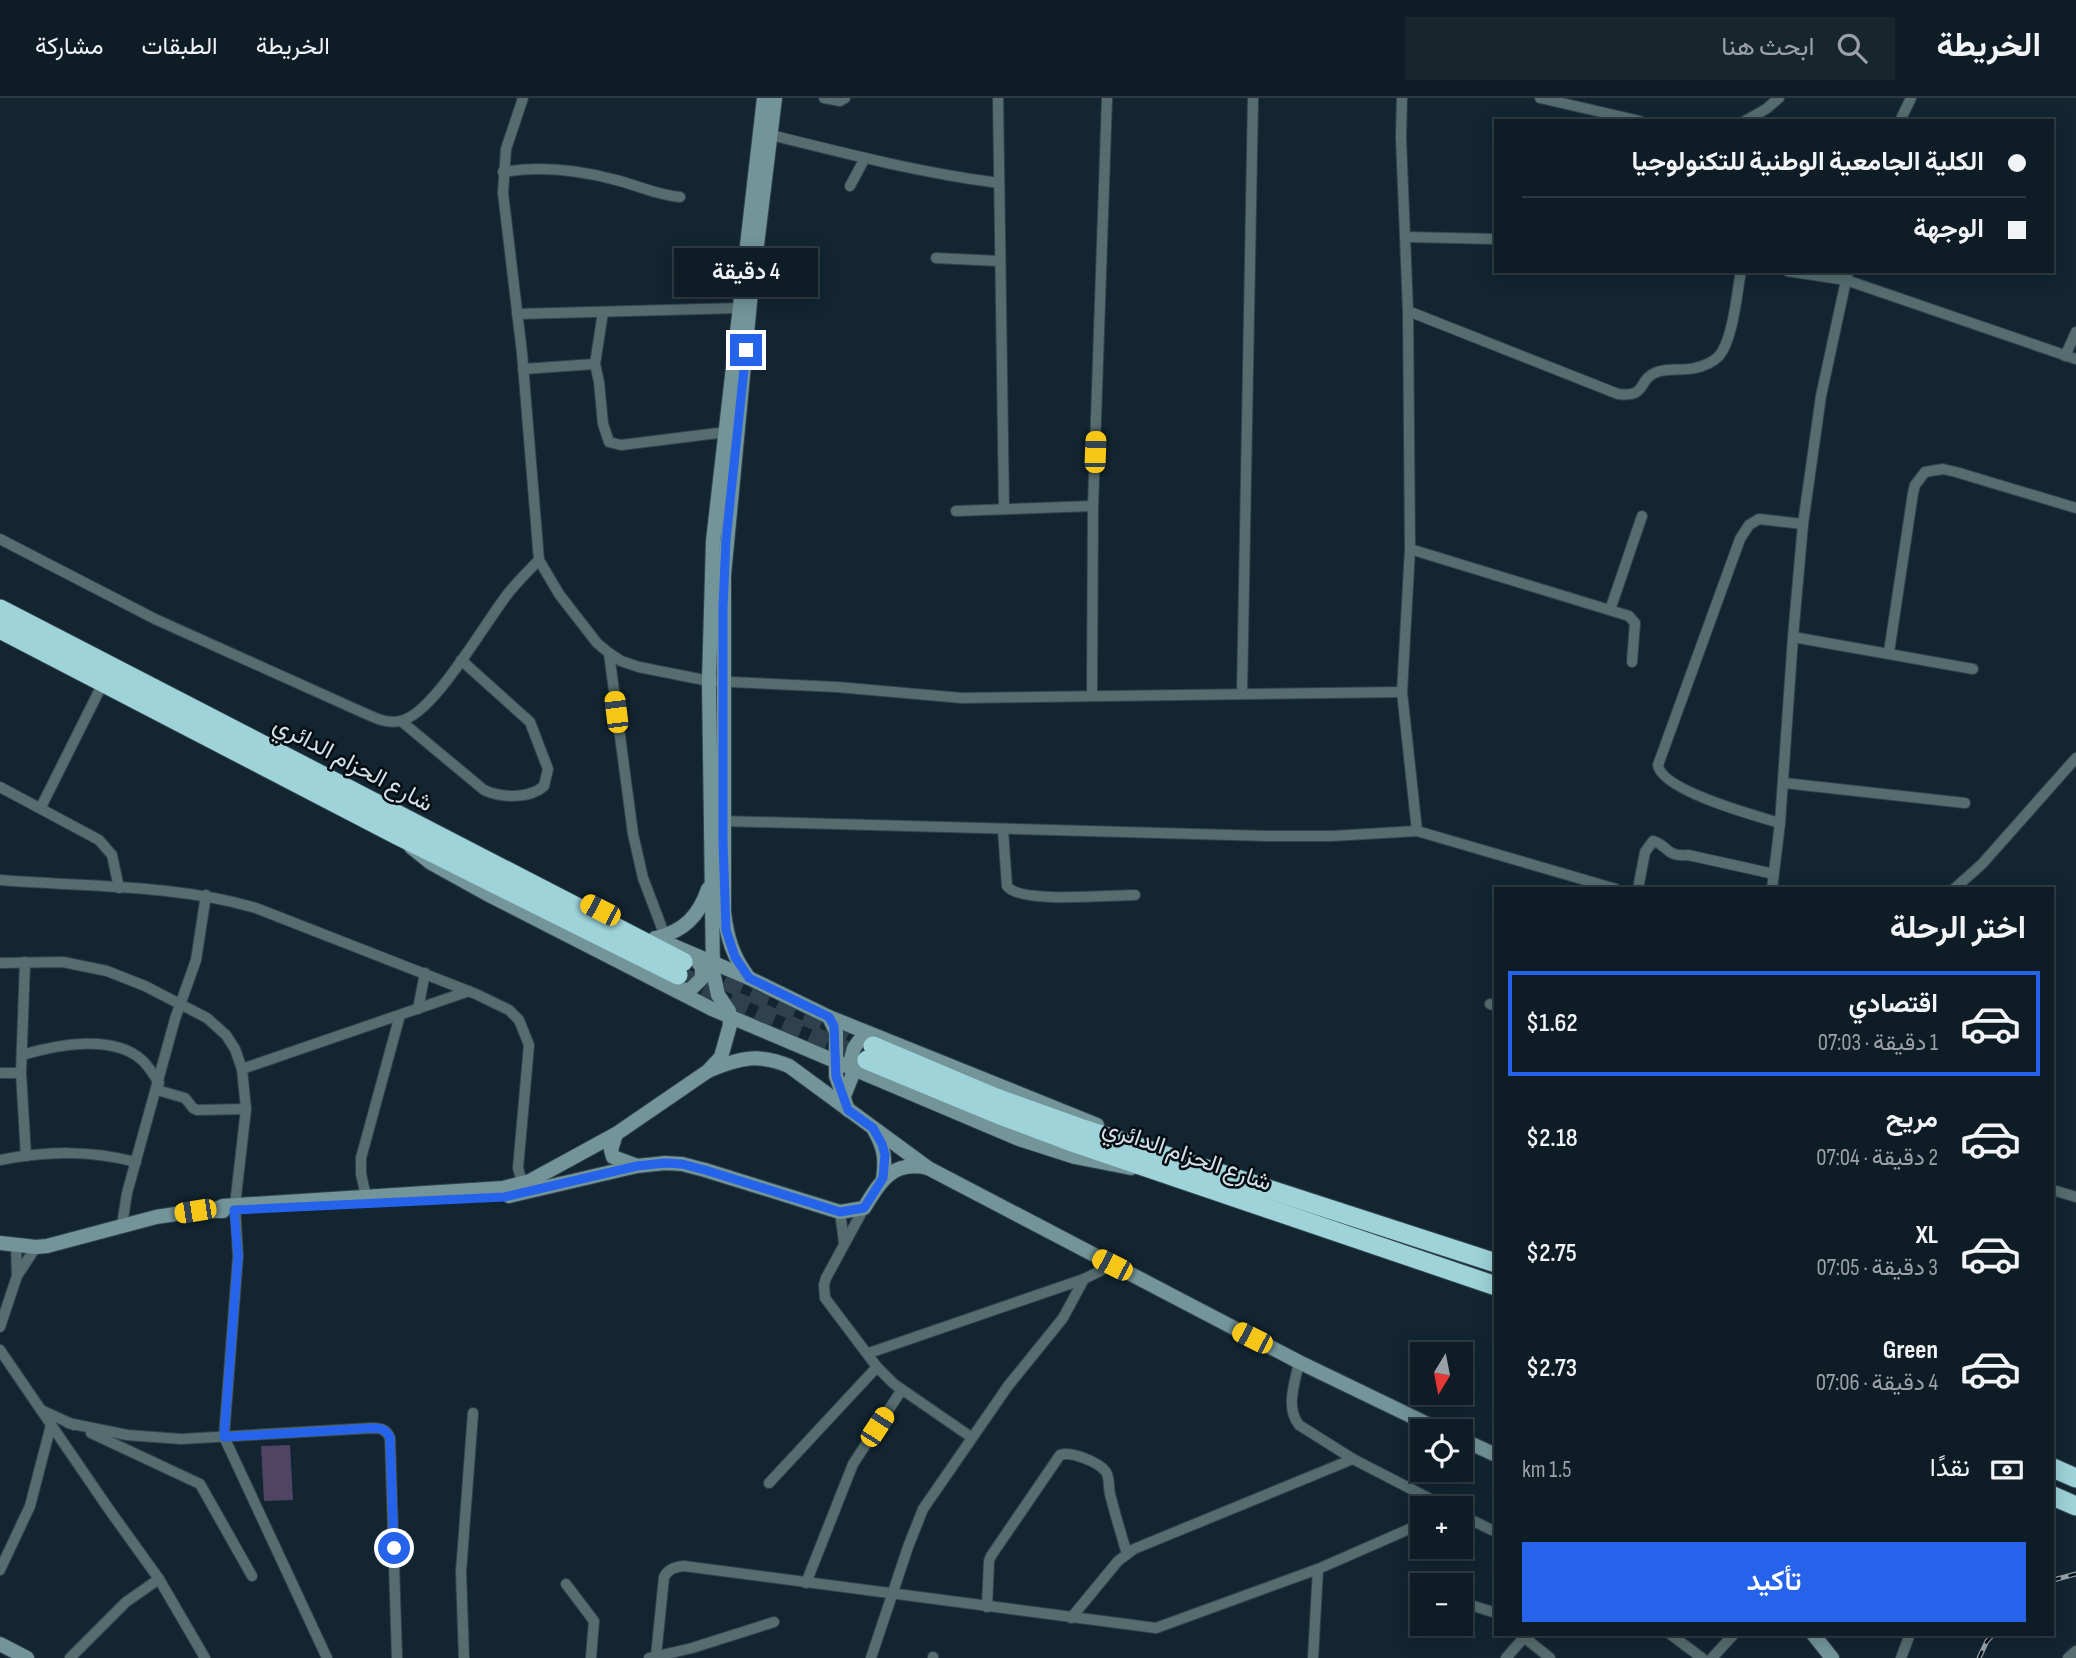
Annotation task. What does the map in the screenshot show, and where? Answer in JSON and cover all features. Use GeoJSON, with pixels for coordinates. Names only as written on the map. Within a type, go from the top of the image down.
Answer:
{"type":"FeatureCollection","features":[{"type":"Feature","properties":{"kind":"highway","name":"شارع الحزام الدائري"},"geometry":{"type":"LineString","coordinates":[[0,609],[306,766],[400,826]]}},
{"type":"Feature","properties":{"kind":"highway","name":"شارع الحزام الدائري"},"geometry":{"type":"LineString","coordinates":[[0,629],[103,683],[400,826],[682,971]]}},
{"type":"Feature","properties":{"kind":"highway","name":"شارع الحزام الدائري"},"geometry":{"type":"LineString","coordinates":[[867,1053],[1080,1128],[1494,1262]]}},
{"type":"Feature","properties":{"kind":"highway","name":"شارع الحزام الدائري"},"geometry":{"type":"LineString","coordinates":[[867,1053],[1000,1115],[1153,1170],[1494,1285]]}},
{"type":"Feature","properties":{"kind":"highway"},"geometry":{"type":"LineString","coordinates":[[2054,1468],[2076,1478]]}},
{"type":"Feature","properties":{"kind":"highway"},"geometry":{"type":"LineString","coordinates":[[2054,1496],[2076,1506]]}},
{"type":"Feature","properties":{"kind":"street"},"geometry":{"type":"LineString","coordinates":[[523,98],[506,149],[503,193],[523,369],[539,560],[559,594],[597,643],[609,653],[621,661],[639,667],[716,681],[962,698],[1402,692]]}},
{"type":"Feature","properties":{"kind":"street"},"geometry":{"type":"LineString","coordinates":[[749,978],[735,957],[726,930],[717,843],[713,541],[764,98]]}},
{"type":"Feature","properties":{"kind":"street"},"geometry":{"type":"LineString","coordinates":[[0,1243],[36,1247],[62,1243],[122,1224],[214,1210],[366,1196],[523,1188],[616,1134],[708,1071],[721,1057],[728,1039],[730,1017],[715,988],[713,963],[712,877],[723,821],[716,681],[726,540],[750,302],[775,98]]}},
{"type":"Feature","properties":{"kind":"street"},"geometry":{"type":"LineString","coordinates":[[824,98],[840,101],[845,98]]}},
{"type":"Feature","properties":{"kind":"street"},"geometry":{"type":"LineString","coordinates":[[998,98],[1004,508]]}},
{"type":"Feature","properties":{"kind":"street"},"geometry":{"type":"LineString","coordinates":[[1092,695],[1093,506],[1107,98]]}},
{"type":"Feature","properties":{"kind":"street"},"geometry":{"type":"LineString","coordinates":[[1242,694],[1253,98]]}},
{"type":"Feature","properties":{"kind":"street"},"geometry":{"type":"LineString","coordinates":[[1402,98],[1401,138],[1408,311],[1410,549],[1402,692],[1417,831]]}},
{"type":"Feature","properties":{"kind":"street"},"geometry":{"type":"LineString","coordinates":[[1540,98],[1631,119]]}},
{"type":"Feature","properties":{"kind":"street"},"geometry":{"type":"LineString","coordinates":[[1748,119],[1779,98]]}},
{"type":"Feature","properties":{"kind":"street"},"geometry":{"type":"LineString","coordinates":[[1901,119],[1911,98]]}},
{"type":"Feature","properties":{"kind":"street"},"geometry":{"type":"LineString","coordinates":[[772,135],[865,158],[999,184]]}},
{"type":"Feature","properties":{"kind":"street"},"geometry":{"type":"LineString","coordinates":[[850,186],[865,158]]}},
{"type":"Feature","properties":{"kind":"street"},"geometry":{"type":"LineString","coordinates":[[503,172],[574,172],[614,179],[663,195],[680,197]]}},
{"type":"Feature","properties":{"kind":"street"},"geometry":{"type":"LineString","coordinates":[[1406,237],[1494,239]]}},
{"type":"Feature","properties":{"kind":"street"},"geometry":{"type":"LineString","coordinates":[[936,258],[999,261]]}},
{"type":"Feature","properties":{"kind":"street"},"geometry":{"type":"LineString","coordinates":[[1408,311],[1629,396],[1639,392],[1648,378],[1659,371],[1697,368],[1720,355],[1727,340],[1741,273]]}},
{"type":"Feature","properties":{"kind":"street"},"geometry":{"type":"LineString","coordinates":[[1811,273],[1847,276],[2071,358],[2076,332]]}},
{"type":"Feature","properties":{"kind":"street"},"geometry":{"type":"LineString","coordinates":[[1772,887],[1784,783],[1803,524],[1821,396],[1847,276]]}},
{"type":"Feature","properties":{"kind":"street"},"geometry":{"type":"LineString","coordinates":[[517,314],[739,308]]}},
{"type":"Feature","properties":{"kind":"street"},"geometry":{"type":"LineString","coordinates":[[603,312],[595,364],[603,424],[609,442],[621,445],[726,432]]}},
{"type":"Feature","properties":{"kind":"street"},"geometry":{"type":"LineString","coordinates":[[523,369],[595,364]]}},
{"type":"Feature","properties":{"kind":"street"},"geometry":{"type":"LineString","coordinates":[[1889,652],[1913,493],[1915,485],[1925,472],[1944,469],[2076,508]]}},
{"type":"Feature","properties":{"kind":"street"},"geometry":{"type":"LineString","coordinates":[[956,511],[1093,506]]}},
{"type":"Feature","properties":{"kind":"street"},"geometry":{"type":"LineString","coordinates":[[1610,610],[1642,516]]}},
{"type":"Feature","properties":{"kind":"street"},"geometry":{"type":"LineString","coordinates":[[1780,823],[1690,792],[1662,776],[1658,765],[1740,539],[1749,525],[1759,519],[1803,524]]}},
{"type":"Feature","properties":{"kind":"street"},"geometry":{"type":"LineString","coordinates":[[0,538],[204,643],[379,720],[401,721],[422,709],[509,592],[539,560]]}},
{"type":"Feature","properties":{"kind":"street"},"geometry":{"type":"LineString","coordinates":[[1410,549],[1629,616],[1635,623],[1632,662]]}},
{"type":"Feature","properties":{"kind":"street"},"geometry":{"type":"LineString","coordinates":[[1793,637],[1973,669]]}},
{"type":"Feature","properties":{"kind":"street"},"geometry":{"type":"LineString","coordinates":[[609,653],[633,834],[660,937],[712,1009],[728,1039]]}},
{"type":"Feature","properties":{"kind":"street"},"geometry":{"type":"LineString","coordinates":[[401,721],[484,790],[501,795],[517,795],[544,786],[548,769],[530,722],[461,660]]}},
{"type":"Feature","properties":{"kind":"street"},"geometry":{"type":"LineString","coordinates":[[41,807],[103,683]]}},
{"type":"Feature","properties":{"kind":"street"},"geometry":{"type":"LineString","coordinates":[[1956,887],[1982,864],[2076,758]]}},
{"type":"Feature","properties":{"kind":"street"},"geometry":{"type":"LineString","coordinates":[[1784,783],[1965,803]]}},
{"type":"Feature","properties":{"kind":"street"},"geometry":{"type":"LineString","coordinates":[[0,787],[41,807],[109,848],[119,888]]}},
{"type":"Feature","properties":{"kind":"street"},"geometry":{"type":"LineString","coordinates":[[723,821],[1003,830],[1332,836],[1417,831],[1609,887]]}},
{"type":"Feature","properties":{"kind":"street"},"geometry":{"type":"LineString","coordinates":[[400,826],[429,825],[456,835],[660,937]]}},
{"type":"Feature","properties":{"kind":"street"},"geometry":{"type":"LineString","coordinates":[[400,826],[431,863],[682,971],[713,963],[749,978],[829,1017],[867,1053]]}},
{"type":"Feature","properties":{"kind":"street"},"geometry":{"type":"LineString","coordinates":[[1003,830],[1007,886],[1015,893],[1042,897],[1136,895]]}},
{"type":"Feature","properties":{"kind":"street"},"geometry":{"type":"LineString","coordinates":[[1638,887],[1645,852],[1653,841],[1677,855],[1688,855],[1774,874]]}},
{"type":"Feature","properties":{"kind":"street"},"geometry":{"type":"LineString","coordinates":[[660,937],[684,926],[698,914],[712,877]]}},
{"type":"Feature","properties":{"kind":"street"},"geometry":{"type":"LineString","coordinates":[[0,880],[206,895],[256,908],[425,973],[509,1010],[526,1032],[529,1045],[519,1168],[523,1188]]}},
{"type":"Feature","properties":{"kind":"street"},"geometry":{"type":"LineString","coordinates":[[122,1224],[124,1205],[180,1003],[186,993],[196,960],[206,895]]}},
{"type":"Feature","properties":{"kind":"street"},"geometry":{"type":"LineString","coordinates":[[0,962],[63,962],[84,965],[145,986],[207,1018],[226,1035],[235,1049],[242,1069],[246,1109],[235,1208],[238,1256],[224,1437],[327,1658]]}},
{"type":"Feature","properties":{"kind":"street"},"geometry":{"type":"LineString","coordinates":[[25,962],[21,1073],[26,1156]]}},
{"type":"Feature","properties":{"kind":"street"},"geometry":{"type":"LineString","coordinates":[[418,1009],[425,973]]}},
{"type":"Feature","properties":{"kind":"street"},"geometry":{"type":"LineString","coordinates":[[242,1069],[469,991]]}},
{"type":"Feature","properties":{"kind":"street"},"geometry":{"type":"LineString","coordinates":[[712,1009],[835,1062],[867,1053]]}},
{"type":"Feature","properties":{"kind":"street"},"geometry":{"type":"LineString","coordinates":[[366,1196],[361,1158],[400,1015]]}},
{"type":"Feature","properties":{"kind":"street"},"geometry":{"type":"LineString","coordinates":[[829,1017],[836,1032],[837,1084],[846,1103]]}},
{"type":"Feature","properties":{"kind":"street"},"geometry":{"type":"LineString","coordinates":[[22,1055],[71,1044],[114,1046],[131,1052],[142,1060],[158,1086],[185,1098],[197,1110],[246,1109]]}},
{"type":"Feature","properties":{"kind":"street"},"geometry":{"type":"LineString","coordinates":[[846,1103],[867,1053]]}},
{"type":"Feature","properties":{"kind":"street"},"geometry":{"type":"LineString","coordinates":[[708,1071],[750,1057],[774,1060],[789,1066],[846,1103],[873,1128],[928,1168],[1299,1362],[1417,1419]]}},
{"type":"Feature","properties":{"kind":"street"},"geometry":{"type":"LineString","coordinates":[[0,1073],[21,1073]]}},
{"type":"Feature","properties":{"kind":"street"},"geometry":{"type":"LineString","coordinates":[[873,1128],[885,1155],[883,1178]]}},
{"type":"Feature","properties":{"kind":"street"},"geometry":{"type":"LineString","coordinates":[[616,1134],[611,1150],[613,1157],[637,1166]]}},
{"type":"Feature","properties":{"kind":"street"},"geometry":{"type":"LineString","coordinates":[[0,1160],[61,1152],[88,1152],[136,1162]]}},
{"type":"Feature","properties":{"kind":"street"},"geometry":{"type":"LineString","coordinates":[[235,1208],[490,1198],[523,1188],[665,1163],[682,1164],[840,1212],[864,1208]]}},
{"type":"Feature","properties":{"kind":"street"},"geometry":{"type":"LineString","coordinates":[[928,1168],[909,1166],[883,1178],[826,1278],[825,1298],[877,1367],[901,1391],[971,1437]]}},
{"type":"Feature","properties":{"kind":"street"},"geometry":{"type":"LineString","coordinates":[[2054,1190],[2076,1197]]}},
{"type":"Feature","properties":{"kind":"street"},"geometry":{"type":"LineString","coordinates":[[840,1212],[844,1243]]}},
{"type":"Feature","properties":{"kind":"street"},"geometry":{"type":"LineString","coordinates":[[16,1245],[17,1276]]}},
{"type":"Feature","properties":{"kind":"street"},"geometry":{"type":"LineString","coordinates":[[0,1327],[17,1276],[36,1247]]}},
{"type":"Feature","properties":{"kind":"street"},"geometry":{"type":"LineString","coordinates":[[869,1353],[1084,1279],[1112,1265]]}},
{"type":"Feature","properties":{"kind":"street"},"geometry":{"type":"LineString","coordinates":[[872,1658],[916,1523],[971,1437],[1063,1318],[1084,1279]]}},
{"type":"Feature","properties":{"kind":"street"},"geometry":{"type":"LineString","coordinates":[[0,1350],[159,1579],[205,1658]]}},
{"type":"Feature","properties":{"kind":"street"},"geometry":{"type":"LineString","coordinates":[[1299,1362],[1292,1399],[1296,1421],[1353,1459],[1425,1496]]}},
{"type":"Feature","properties":{"kind":"street"},"geometry":{"type":"LineString","coordinates":[[769,1483],[877,1367]]}},
{"type":"Feature","properties":{"kind":"street"},"geometry":{"type":"LineString","coordinates":[[806,1583],[853,1464],[901,1391]]}},
{"type":"Feature","properties":{"kind":"street"},"geometry":{"type":"LineString","coordinates":[[41,1410],[201,1484],[252,1576]]}},
{"type":"Feature","properties":{"kind":"street"},"geometry":{"type":"LineString","coordinates":[[464,1658],[461,1572],[473,1413]]}},
{"type":"Feature","properties":{"kind":"street"},"geometry":{"type":"LineString","coordinates":[[68,1423],[105,1432],[154,1438],[224,1437],[372,1428],[381,1428],[388,1432],[397,1658]]}},
{"type":"Feature","properties":{"kind":"street"},"geometry":{"type":"LineString","coordinates":[[0,1570],[30,1506],[51,1424]]}},
{"type":"Feature","properties":{"kind":"street"},"geometry":{"type":"LineString","coordinates":[[1473,1445],[1494,1454]]}},
{"type":"Feature","properties":{"kind":"street"},"geometry":{"type":"LineString","coordinates":[[988,1606],[991,1556],[1060,1455],[1066,1452],[1102,1468],[1107,1474],[1127,1554]]}},
{"type":"Feature","properties":{"kind":"street"},"geometry":{"type":"LineString","coordinates":[[1071,1618],[1127,1554],[1353,1459]]}},
{"type":"Feature","properties":{"kind":"street"},"geometry":{"type":"LineString","coordinates":[[1473,1521],[1494,1531]]}},
{"type":"Feature","properties":{"kind":"street"},"geometry":{"type":"LineString","coordinates":[[774,1622],[692,1648],[652,1657],[664,1577],[671,1569],[684,1566],[1156,1628],[1318,1569],[1410,1529]]}},
{"type":"Feature","properties":{"kind":"street"},"geometry":{"type":"LineString","coordinates":[[1313,1658],[1318,1569]]}},
{"type":"Feature","properties":{"kind":"street"},"geometry":{"type":"LineString","coordinates":[[70,1658],[125,1602],[159,1579]]}},
{"type":"Feature","properties":{"kind":"street"},"geometry":{"type":"LineString","coordinates":[[566,1584],[594,1621],[591,1658]]}},
{"type":"Feature","properties":{"kind":"street"},"geometry":{"type":"LineString","coordinates":[[1473,1606],[1494,1612]]}},
{"type":"Feature","properties":{"kind":"street"},"geometry":{"type":"LineString","coordinates":[[1506,1658],[1526,1636],[1550,1658]]}},
{"type":"Feature","properties":{"kind":"street"},"geometry":{"type":"LineString","coordinates":[[1673,1636],[1702,1658]]}},
{"type":"Feature","properties":{"kind":"street"},"geometry":{"type":"LineString","coordinates":[[1717,1656],[1732,1636]]}},
{"type":"Feature","properties":{"kind":"street"},"geometry":{"type":"LineString","coordinates":[[1815,1636],[1832,1658]]}},
{"type":"Feature","properties":{"kind":"street"},"geometry":{"type":"LineString","coordinates":[[1901,1658],[1909,1636]]}},
{"type":"Feature","properties":{"kind":"street"},"geometry":{"type":"LineString","coordinates":[[0,1644],[27,1658]]}},
{"type":"Feature","properties":{"kind":"street"},"geometry":{"type":"LineString","coordinates":[[2068,1658],[2076,1651]]}},
{"type":"Feature","properties":{"kind":"shaded area"},"geometry":{"type":"Polygon","coordinates":[[[290,1445],[293,1500],[264,1501],[261,1446],[290,1445]]]}},
{"type":"Feature","properties":{"kind":"tunnel"},"geometry":{"type":"LineString","coordinates":[[698,969],[873,1046]]}},
{"type":"Feature","properties":{"kind":"tunnel"},"geometry":{"type":"LineString","coordinates":[[678,975],[867,1060]]}},
{"type":"Feature","properties":{"kind":"railway"},"geometry":{"type":"LineString","coordinates":[[2054,1580],[2076,1574]]}},
{"type":"Feature","properties":{"kind":"railway"},"geometry":{"type":"LineString","coordinates":[[1979,1658],[1992,1636]]}},
{"type":"Feature","properties":{"kind":"route"},"geometry":{"type":"LineString","coordinates":[[394,1548],[388,1432],[381,1428],[372,1428],[224,1437],[238,1256],[234,1210],[504,1197],[637,1166],[665,1163],[705,1170],[846,1212],[864,1208],[883,1178],[885,1155],[882,1144],[873,1128],[848,1110],[837,1084],[836,1032],[829,1017],[749,978],[738,964],[726,930],[723,842],[723,607],[726,540],[746,350]]}}]}
